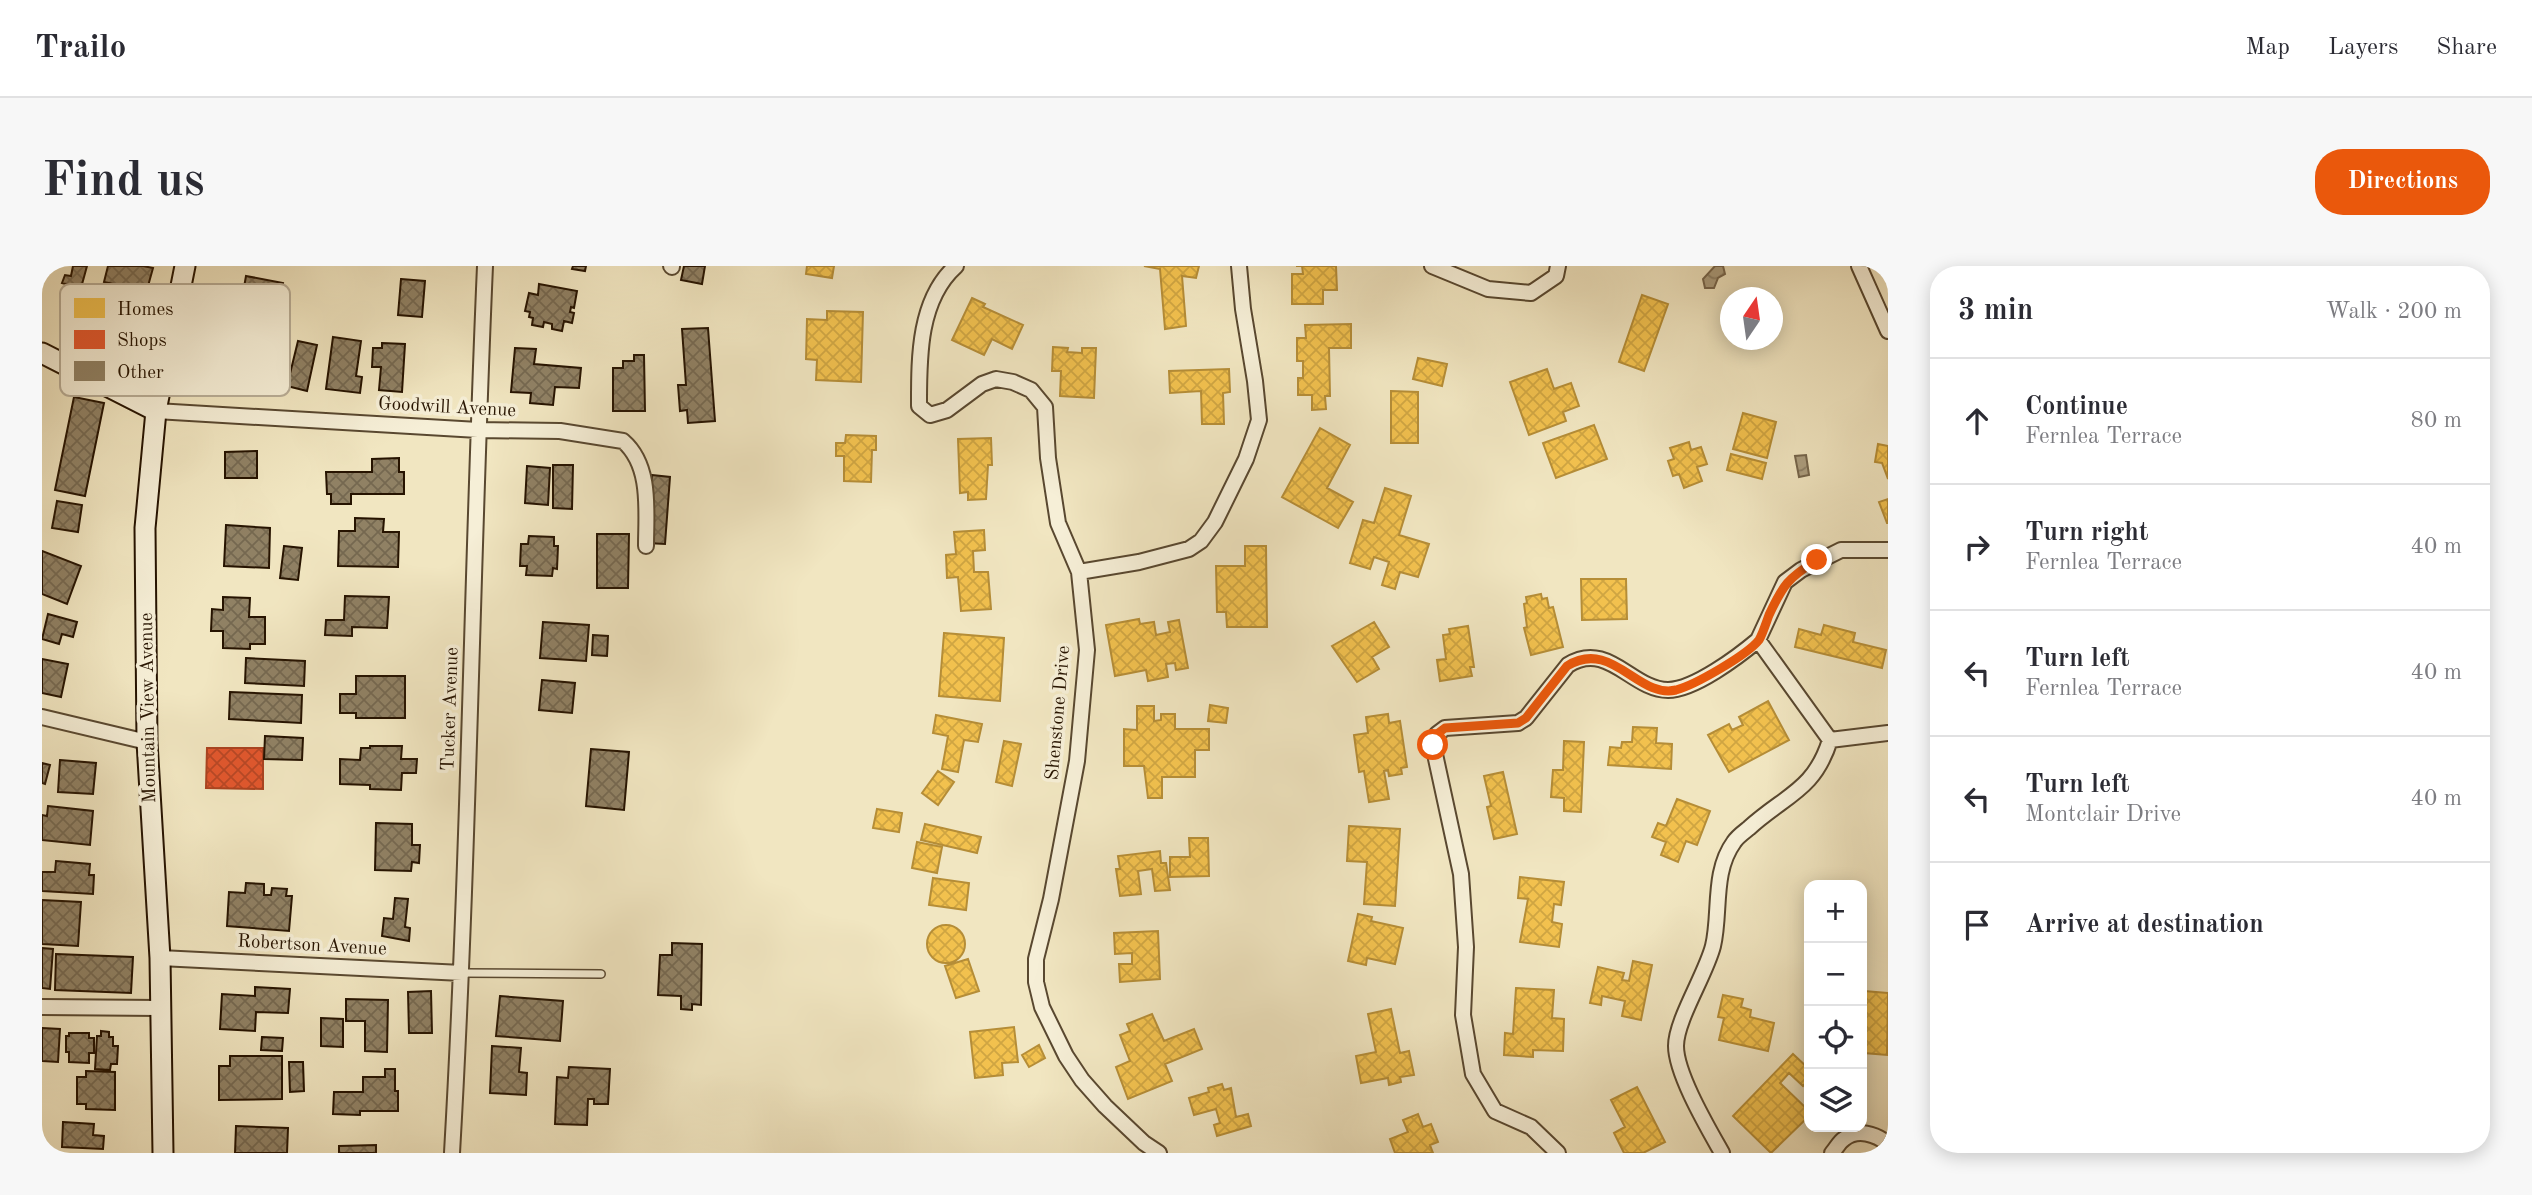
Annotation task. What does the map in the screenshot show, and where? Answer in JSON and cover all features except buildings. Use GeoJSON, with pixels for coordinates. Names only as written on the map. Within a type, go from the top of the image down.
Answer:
{"type":"FeatureCollection","features":[{"type":"Feature","properties":{"kind":"main road","name":"Mountain View Avenue"},"geometry":{"type":"LineString","coordinates":[[182,284],[186,266]]}},
{"type":"Feature","properties":{"kind":"main road"},"geometry":{"type":"LineString","coordinates":[[42,353],[60,362]]}},
{"type":"Feature","properties":{"kind":"main road"},"geometry":{"type":"LineString","coordinates":[[127,396],[156,411]]}},
{"type":"Feature","properties":{"kind":"main road","name":"Mountain View Avenue"},"geometry":{"type":"LineString","coordinates":[[159,396],[145,528],[147,742],[160,958],[163,1153]]}},
{"type":"Feature","properties":{"kind":"street","name":"Tucker Avenue"},"geometry":{"type":"LineString","coordinates":[[452,1153],[462,973],[485,266]]}},
{"type":"Feature","properties":{"kind":"street","name":"Shenstone Drive"},"geometry":{"type":"LineString","coordinates":[[956,266],[935,293],[923,329],[919,406],[930,415],[947,410],[982,384],[996,379],[1013,382],[1031,390],[1045,407],[1048,458],[1058,523],[1079,572],[1087,650],[1077,761],[1051,899],[1036,959],[1036,982],[1042,1007],[1066,1056],[1082,1080],[1104,1106],[1144,1143],[1159,1153]]}},
{"type":"Feature","properties":{"kind":"street"},"geometry":{"type":"LineString","coordinates":[[1079,572],[1139,562],[1189,549],[1201,541],[1215,522],[1246,459],[1259,421],[1239,266]]}},
{"type":"Feature","properties":{"kind":"street"},"geometry":{"type":"LineString","coordinates":[[1432,266],[1488,289],[1531,293],[1556,276],[1558,266]]}},
{"type":"Feature","properties":{"kind":"street"},"geometry":{"type":"LineString","coordinates":[[1859,266],[1888,331]]}},
{"type":"Feature","properties":{"kind":"street","name":"Goodwill Avenue"},"geometry":{"type":"LineString","coordinates":[[156,411],[560,431],[623,441],[630,447],[646,489],[646,546]]}},
{"type":"Feature","properties":{"kind":"street"},"geometry":{"type":"LineString","coordinates":[[1558,1153],[1531,1127],[1495,1111],[1473,1074],[1463,1015],[1466,947],[1461,874],[1433,745],[1437,734],[1445,728],[1518,723],[1526,718],[1567,666],[1577,660],[1608,661],[1653,687],[1676,690],[1730,664],[1758,640],[1786,582],[1801,570],[1842,550],[1888,550]]}},
{"type":"Feature","properties":{"kind":"street"},"geometry":{"type":"LineString","coordinates":[[1758,640],[1830,740]]}},
{"type":"Feature","properties":{"kind":"street"},"geometry":{"type":"LineString","coordinates":[[42,717],[147,742]]}},
{"type":"Feature","properties":{"kind":"street"},"geometry":{"type":"LineString","coordinates":[[1830,740],[1888,733]]}},
{"type":"Feature","properties":{"kind":"street"},"geometry":{"type":"LineString","coordinates":[[1723,1153],[1681,1071],[1676,1045],[1713,946],[1721,871],[1733,843],[1766,813],[1812,778],[1824,760],[1830,740]]}},
{"type":"Feature","properties":{"kind":"street","name":"Robertson Avenue"},"geometry":{"type":"LineString","coordinates":[[160,958],[462,973]]}},
{"type":"Feature","properties":{"kind":"street"},"geometry":{"type":"LineString","coordinates":[[42,1007],[159,1008]]}},
{"type":"Feature","properties":{"kind":"street"},"geometry":{"type":"LineString","coordinates":[[1832,1153],[1844,1138],[1856,1133],[1876,1135],[1888,1144]]}},
{"type":"Feature","properties":{"kind":"lane"},"geometry":{"type":"LineString","coordinates":[[462,973],[601,974]]}},
{"type":"Feature","properties":{"kind":"water"},"geometry":{"type":"Polygon","coordinates":[[[1715,266],[1723,266],[1725,274],[1718,278],[1714,288],[1705,288],[1703,279],[1715,266]]]}},
{"type":"Feature","properties":{"kind":"water"},"geometry":{"type":"Polygon","coordinates":[[[1806,455],[1809,475],[1799,477],[1795,456],[1806,455]]]}},
{"type":"Feature","properties":{"kind":"route"},"geometry":{"type":"LineString","coordinates":[[1433,745],[1437,734],[1445,728],[1518,723],[1526,718],[1567,666],[1577,660],[1608,661],[1653,687],[1664,690],[1676,690],[1730,664],[1758,640],[1786,582],[1817,560]]}}]}
